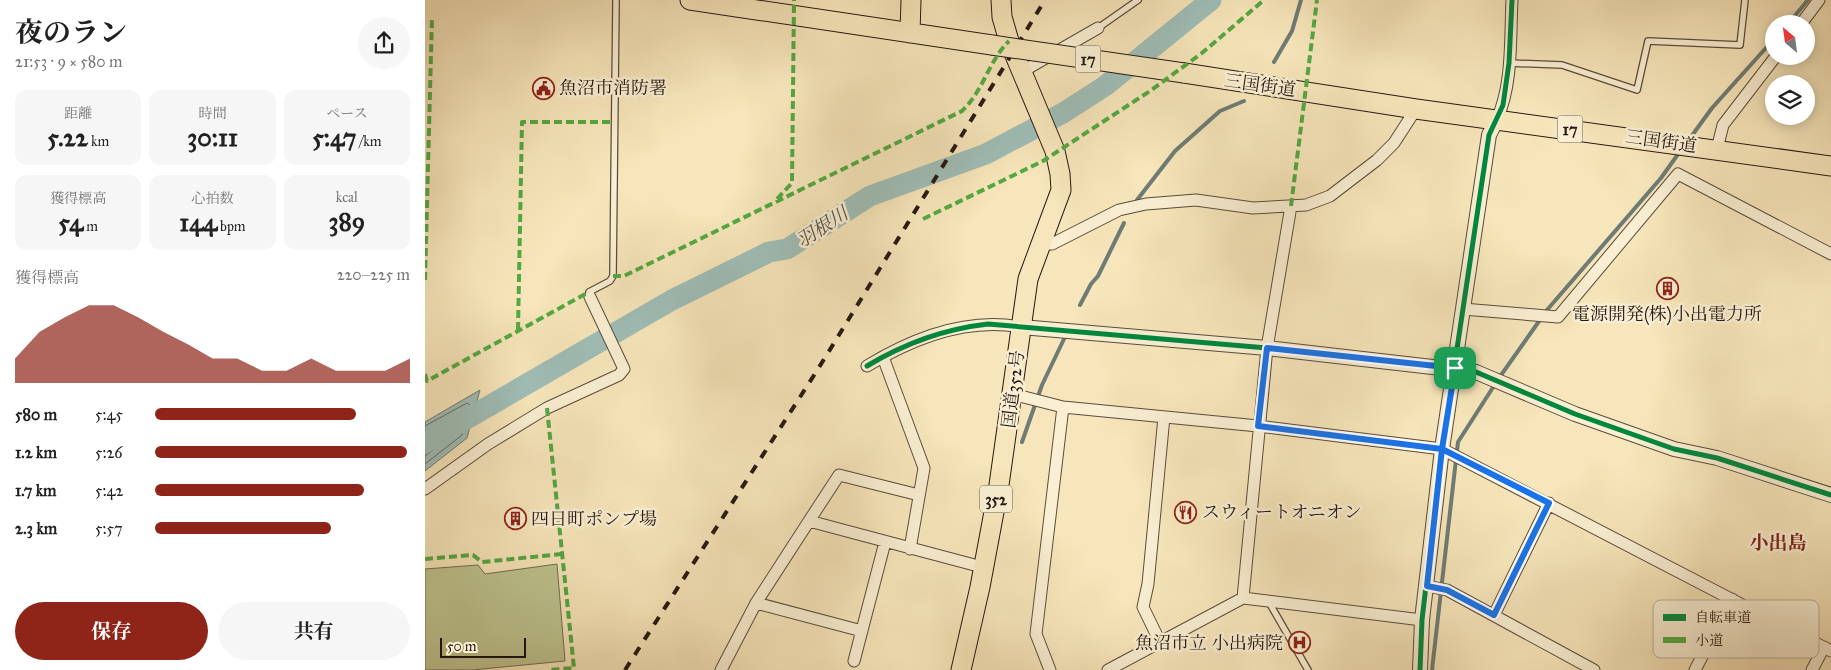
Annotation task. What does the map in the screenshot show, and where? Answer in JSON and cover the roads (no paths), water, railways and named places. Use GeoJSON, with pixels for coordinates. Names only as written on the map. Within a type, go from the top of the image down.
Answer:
{"type":"FeatureCollection","features":[{"type":"Feature","properties":{"kind":"highway","name":"三国街道"},"geometry":{"type":"LineString","coordinates":[[690,0],[1416,109],[1831,166]]}},
{"type":"Feature","properties":{"kind":"highway"},"geometry":{"type":"LineString","coordinates":[[910,33],[911,0]]}},
{"type":"Feature","properties":{"kind":"highway","name":"国道352号"},"geometry":{"type":"LineString","coordinates":[[961,670],[981,587],[982,567],[1005,448],[1029,279],[1061,190],[1060,174],[1053,147],[1006,31],[1001,0]]}},
{"type":"Feature","properties":{"kind":"street"},"geometry":{"type":"LineString","coordinates":[[1420,670],[1422,620],[1442,449],[1489,135],[1503,105],[1509,63],[1512,0]]}},
{"type":"Feature","properties":{"kind":"street"},"geometry":{"type":"LineString","coordinates":[[1807,15],[1815,2]]}},
{"type":"Feature","properties":{"kind":"street"},"geometry":{"type":"LineString","coordinates":[[1024,74],[1098,28]]}},
{"type":"Feature","properties":{"kind":"street"},"geometry":{"type":"LineString","coordinates":[[1717,149],[1723,125],[1769,65]]}},
{"type":"Feature","properties":{"kind":"street"},"geometry":{"type":"LineString","coordinates":[[1040,244],[1051,244],[1119,210],[1146,204],[1196,200],[1253,208],[1306,205],[1330,196],[1377,160],[1394,143],[1416,109]]}},
{"type":"Feature","properties":{"kind":"street"},"geometry":{"type":"LineString","coordinates":[[1463,309],[1558,317],[1678,174],[1831,254]]}},
{"type":"Feature","properties":{"kind":"street"},"geometry":{"type":"LineString","coordinates":[[1243,598],[1258,426],[1267,348],[1291,206]]}},
{"type":"Feature","properties":{"kind":"street"},"geometry":{"type":"LineString","coordinates":[[425,490],[488,444],[547,408],[619,375],[625,369],[590,298]]}},
{"type":"Feature","properties":{"kind":"street"},"geometry":{"type":"LineString","coordinates":[[867,366],[908,344],[951,329],[988,324],[1267,348],[1455,368],[1476,372],[1575,414],[1674,449],[1717,458],[1831,495]]}},
{"type":"Feature","properties":{"kind":"street"},"geometry":{"type":"LineString","coordinates":[[883,357],[924,468],[910,549]]}},
{"type":"Feature","properties":{"kind":"street"},"geometry":{"type":"LineString","coordinates":[[1012,394],[1063,407],[1258,426],[1442,449],[1736,600]]}},
{"type":"Feature","properties":{"kind":"street"},"geometry":{"type":"LineString","coordinates":[[1050,670],[1036,634],[1063,407]]}},
{"type":"Feature","properties":{"kind":"street"},"geometry":{"type":"LineString","coordinates":[[1160,642],[1143,608],[1148,584],[1163,417]]}},
{"type":"Feature","properties":{"kind":"street"},"geometry":{"type":"LineString","coordinates":[[721,670],[756,603],[839,475],[919,495]]}},
{"type":"Feature","properties":{"kind":"street"},"geometry":{"type":"LineString","coordinates":[[1494,615],[1549,503]]}},
{"type":"Feature","properties":{"kind":"street"},"geometry":{"type":"LineString","coordinates":[[809,521],[982,567]]}},
{"type":"Feature","properties":{"kind":"street"},"geometry":{"type":"LineString","coordinates":[[854,661],[885,542]]}},
{"type":"Feature","properties":{"kind":"street"},"geometry":{"type":"LineString","coordinates":[[1427,586],[1447,590],[1594,670]]}},
{"type":"Feature","properties":{"kind":"street"},"geometry":{"type":"LineString","coordinates":[[1108,670],[1243,598],[1422,620]]}},
{"type":"Feature","properties":{"kind":"street"},"geometry":{"type":"LineString","coordinates":[[756,603],[862,631]]}},
{"type":"Feature","properties":{"kind":"street"},"geometry":{"type":"LineString","coordinates":[[1812,670],[1827,649]]}},
{"type":"Feature","properties":{"kind":"street"},"geometry":{"type":"LineString","coordinates":[[1695,670],[1701,658]]}},
{"type":"Feature","properties":{"kind":"lane"},"geometry":{"type":"LineString","coordinates":[[590,298],[589,292],[610,281],[613,276],[616,0]]}},
{"type":"Feature","properties":{"kind":"lane"},"geometry":{"type":"LineString","coordinates":[[1098,28],[1138,0]]}},
{"type":"Feature","properties":{"kind":"lane"},"geometry":{"type":"LineString","coordinates":[[1509,63],[1562,65],[1637,90],[1648,41],[1739,45],[1745,0]]}},
{"type":"Feature","properties":{"kind":"lane"},"geometry":{"type":"LineString","coordinates":[[1243,598],[1270,604],[1308,670]]}},
{"type":"Feature","properties":{"kind":"water"},"geometry":{"type":"Polygon","coordinates":[[[480,390],[467,438],[425,471],[425,422],[480,390]]]}},
{"type":"Feature","properties":{"kind":"waterway","name":"羽根川"},"geometry":{"type":"LineString","coordinates":[[425,443],[672,300],[769,252],[787,249],[870,196],[986,154],[1063,113],[1105,86],[1211,0]]}},
{"type":"Feature","properties":{"kind":"waterway"},"geometry":{"type":"LineString","coordinates":[[1274,62],[1292,31],[1301,0]]}},
{"type":"Feature","properties":{"kind":"waterway"},"geometry":{"type":"LineString","coordinates":[[1796,15],[1808,0]]}},
{"type":"Feature","properties":{"kind":"waterway"},"geometry":{"type":"LineString","coordinates":[[1688,141],[1712,108],[1765,49]]}},
{"type":"Feature","properties":{"kind":"waterway"},"geometry":{"type":"LineString","coordinates":[[1137,200],[1175,151],[1220,111],[1244,101]]}},
{"type":"Feature","properties":{"kind":"waterway"},"geometry":{"type":"LineString","coordinates":[[1432,670],[1458,442],[1499,378],[1547,310],[1661,178],[1681,150]]}},
{"type":"Feature","properties":{"kind":"waterway"},"geometry":{"type":"LineString","coordinates":[[1080,305],[1091,284],[1098,276],[1124,223]]}},
{"type":"Feature","properties":{"kind":"waterway"},"geometry":{"type":"LineString","coordinates":[[1022,442],[1042,385],[1064,339]]}},
{"type":"Feature","properties":{"kind":"railway"},"geometry":{"type":"LineString","coordinates":[[625,670],[818,369],[1045,0]]}},
{"type":"Feature","properties":{"kind":"place","name":"魚沼市消防署"},"geometry":{"type":"Point","coordinates":[543,88]}},
{"type":"Feature","properties":{"kind":"place","name":"電源開発(株)小出電力所"},"geometry":{"type":"Point","coordinates":[1667,289]}},
{"type":"Feature","properties":{"kind":"place","name":"スウィートオニオン"},"geometry":{"type":"Point","coordinates":[1186,512]}},
{"type":"Feature","properties":{"kind":"place","name":"四日町ポンプ場"},"geometry":{"type":"Point","coordinates":[515,519]}},
{"type":"Feature","properties":{"kind":"place","name":"魚沼市立 小出病院"},"geometry":{"type":"Point","coordinates":[1299,643]}},
{"type":"Feature","properties":{"kind":"district","name":"小出島"},"geometry":{"type":"Point","coordinates":[1778,542]}}]}
